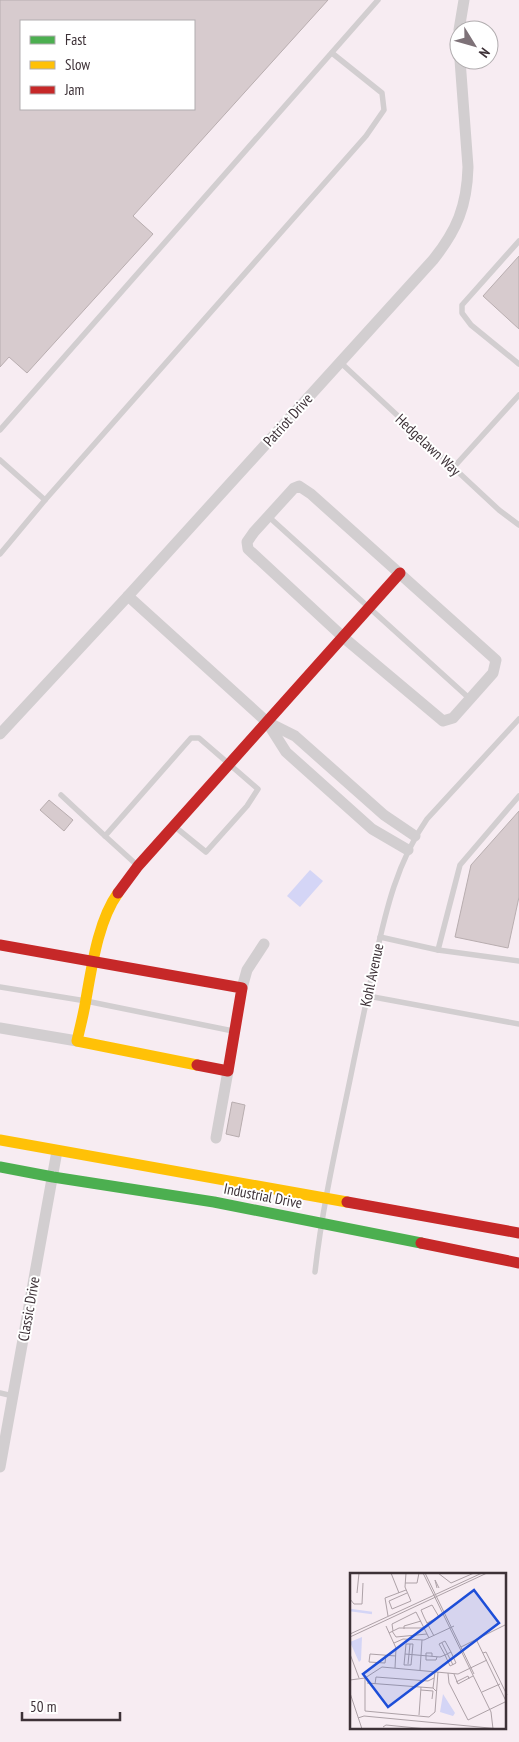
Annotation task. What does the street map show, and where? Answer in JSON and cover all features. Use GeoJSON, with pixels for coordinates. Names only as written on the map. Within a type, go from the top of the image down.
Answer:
{"type":"FeatureCollection","features":[{"type":"Feature","properties":{"kind":"street"},"geometry":{"type":"LineString","coordinates":[[461,20],[464,0]]}},
{"type":"Feature","properties":{"kind":"street","name":"Patriot Drive"},"geometry":{"type":"LineString","coordinates":[[0,734],[434,260],[453,232],[465,202],[468,167],[461,70]]}},
{"type":"Feature","properties":{"kind":"street"},"geometry":{"type":"LineString","coordinates":[[299,486],[311,494],[496,660],[493,673],[453,718],[443,721],[343,637],[248,549],[247,542],[269,517],[294,488],[299,486]]}},
{"type":"Feature","properties":{"kind":"street"},"geometry":{"type":"LineString","coordinates":[[77,1041],[92,961],[110,904],[138,866],[173,826],[400,573]]}},
{"type":"Feature","properties":{"kind":"street"},"geometry":{"type":"LineString","coordinates":[[128,596],[267,722],[286,752],[372,829],[408,850]]}},
{"type":"Feature","properties":{"kind":"street"},"geometry":{"type":"LineString","coordinates":[[267,722],[295,736],[384,815],[415,836]]}},
{"type":"Feature","properties":{"kind":"street"},"geometry":{"type":"LineString","coordinates":[[216,1138],[242,988],[247,970],[264,944]]}},
{"type":"Feature","properties":{"kind":"street"},"geometry":{"type":"LineString","coordinates":[[0,945],[242,988]]}},
{"type":"Feature","properties":{"kind":"street"},"geometry":{"type":"LineString","coordinates":[[0,1028],[228,1071]]}},
{"type":"Feature","properties":{"kind":"street","name":"Industrial Drive"},"geometry":{"type":"LineString","coordinates":[[0,1140],[519,1233]]}},
{"type":"Feature","properties":{"kind":"street","name":"Classic Drive"},"geometry":{"type":"LineString","coordinates":[[0,1467],[57,1151]]}},
{"type":"Feature","properties":{"kind":"street","name":"Industrial Drive"},"geometry":{"type":"LineString","coordinates":[[0,1167],[214,1202],[519,1263]]}},
{"type":"Feature","properties":{"kind":"lane"},"geometry":{"type":"LineString","coordinates":[[0,430],[378,0]]}},
{"type":"Feature","properties":{"kind":"lane"},"geometry":{"type":"LineString","coordinates":[[0,554],[45,500],[366,136],[384,110],[382,93],[332,53]]}},
{"type":"Feature","properties":{"kind":"lane"},"geometry":{"type":"LineString","coordinates":[[519,241],[462,305],[462,313],[471,325],[519,364]]}},
{"type":"Feature","properties":{"kind":"lane","name":"Hedgelawn Way"},"geometry":{"type":"LineString","coordinates":[[340,362],[499,510],[519,525]]}},
{"type":"Feature","properties":{"kind":"lane"},"geometry":{"type":"LineString","coordinates":[[453,468],[519,394]]}},
{"type":"Feature","properties":{"kind":"lane"},"geometry":{"type":"LineString","coordinates":[[0,460],[45,500]]}},
{"type":"Feature","properties":{"kind":"lane"},"geometry":{"type":"LineString","coordinates":[[269,517],[470,698]]}},
{"type":"Feature","properties":{"kind":"lane","name":"Kohl Avenue"},"geometry":{"type":"LineString","coordinates":[[315,1272],[320,1222],[380,937],[388,902],[400,868],[415,836],[426,819],[519,719]]}},
{"type":"Feature","properties":{"kind":"lane"},"geometry":{"type":"LineString","coordinates":[[105,836],[191,738],[199,738],[258,789],[247,806],[206,852],[173,826]]}},
{"type":"Feature","properties":{"kind":"lane"},"geometry":{"type":"LineString","coordinates":[[61,795],[138,866]]}},
{"type":"Feature","properties":{"kind":"lane"},"geometry":{"type":"LineString","coordinates":[[438,950],[460,865],[519,796]]}},
{"type":"Feature","properties":{"kind":"lane"},"geometry":{"type":"LineString","coordinates":[[380,937],[438,950],[519,961]]}},
{"type":"Feature","properties":{"kind":"lane"},"geometry":{"type":"LineString","coordinates":[[0,986],[86,1001],[235,1032]]}},
{"type":"Feature","properties":{"kind":"lane"},"geometry":{"type":"LineString","coordinates":[[368,996],[519,1024]]}},
{"type":"Feature","properties":{"kind":"lane"},"geometry":{"type":"LineString","coordinates":[[0,1393],[13,1396]]}},
{"type":"Feature","properties":{"kind":"water"},"geometry":{"type":"Polygon","coordinates":[[[310,870],[323,881],[300,907],[287,896],[310,870]]]}},
{"type":"Feature","properties":{"kind":"building"},"geometry":{"type":"Polygon","coordinates":[[[0,0],[328,0],[133,216],[153,234],[27,373],[9,357],[0,367],[0,0]]]}},
{"type":"Feature","properties":{"kind":"building"},"geometry":{"type":"Polygon","coordinates":[[[519,256],[519,329],[483,296],[519,256]]]}},
{"type":"Feature","properties":{"kind":"building"},"geometry":{"type":"Polygon","coordinates":[[[49,800],[73,820],[64,831],[40,810],[49,800]]]}},
{"type":"Feature","properties":{"kind":"building"},"geometry":{"type":"Polygon","coordinates":[[[519,811],[519,897],[508,948],[455,937],[471,865],[519,811]]]}},
{"type":"Feature","properties":{"kind":"building"},"geometry":{"type":"Polygon","coordinates":[[[232,1102],[245,1105],[239,1137],[226,1134],[232,1102]]]}},
{"type":"Feature","properties":{"kind":"traffic: fast"},"geometry":{"type":"LineString","coordinates":[[0,1167],[214,1202],[421,1243]]}},
{"type":"Feature","properties":{"kind":"traffic: slow"},"geometry":{"type":"LineString","coordinates":[[118,893],[105,917],[97,944],[77,1041],[197,1065]]}},
{"type":"Feature","properties":{"kind":"traffic: slow"},"geometry":{"type":"LineString","coordinates":[[0,1140],[347,1202]]}},
{"type":"Feature","properties":{"kind":"traffic: jam"},"geometry":{"type":"LineString","coordinates":[[118,893],[138,866],[400,573]]}},
{"type":"Feature","properties":{"kind":"traffic: jam"},"geometry":{"type":"LineString","coordinates":[[0,945],[242,988],[228,1071],[197,1065]]}},
{"type":"Feature","properties":{"kind":"traffic: jam"},"geometry":{"type":"LineString","coordinates":[[347,1202],[519,1233]]}},
{"type":"Feature","properties":{"kind":"traffic: jam"},"geometry":{"type":"LineString","coordinates":[[421,1243],[519,1263]]}}]}
